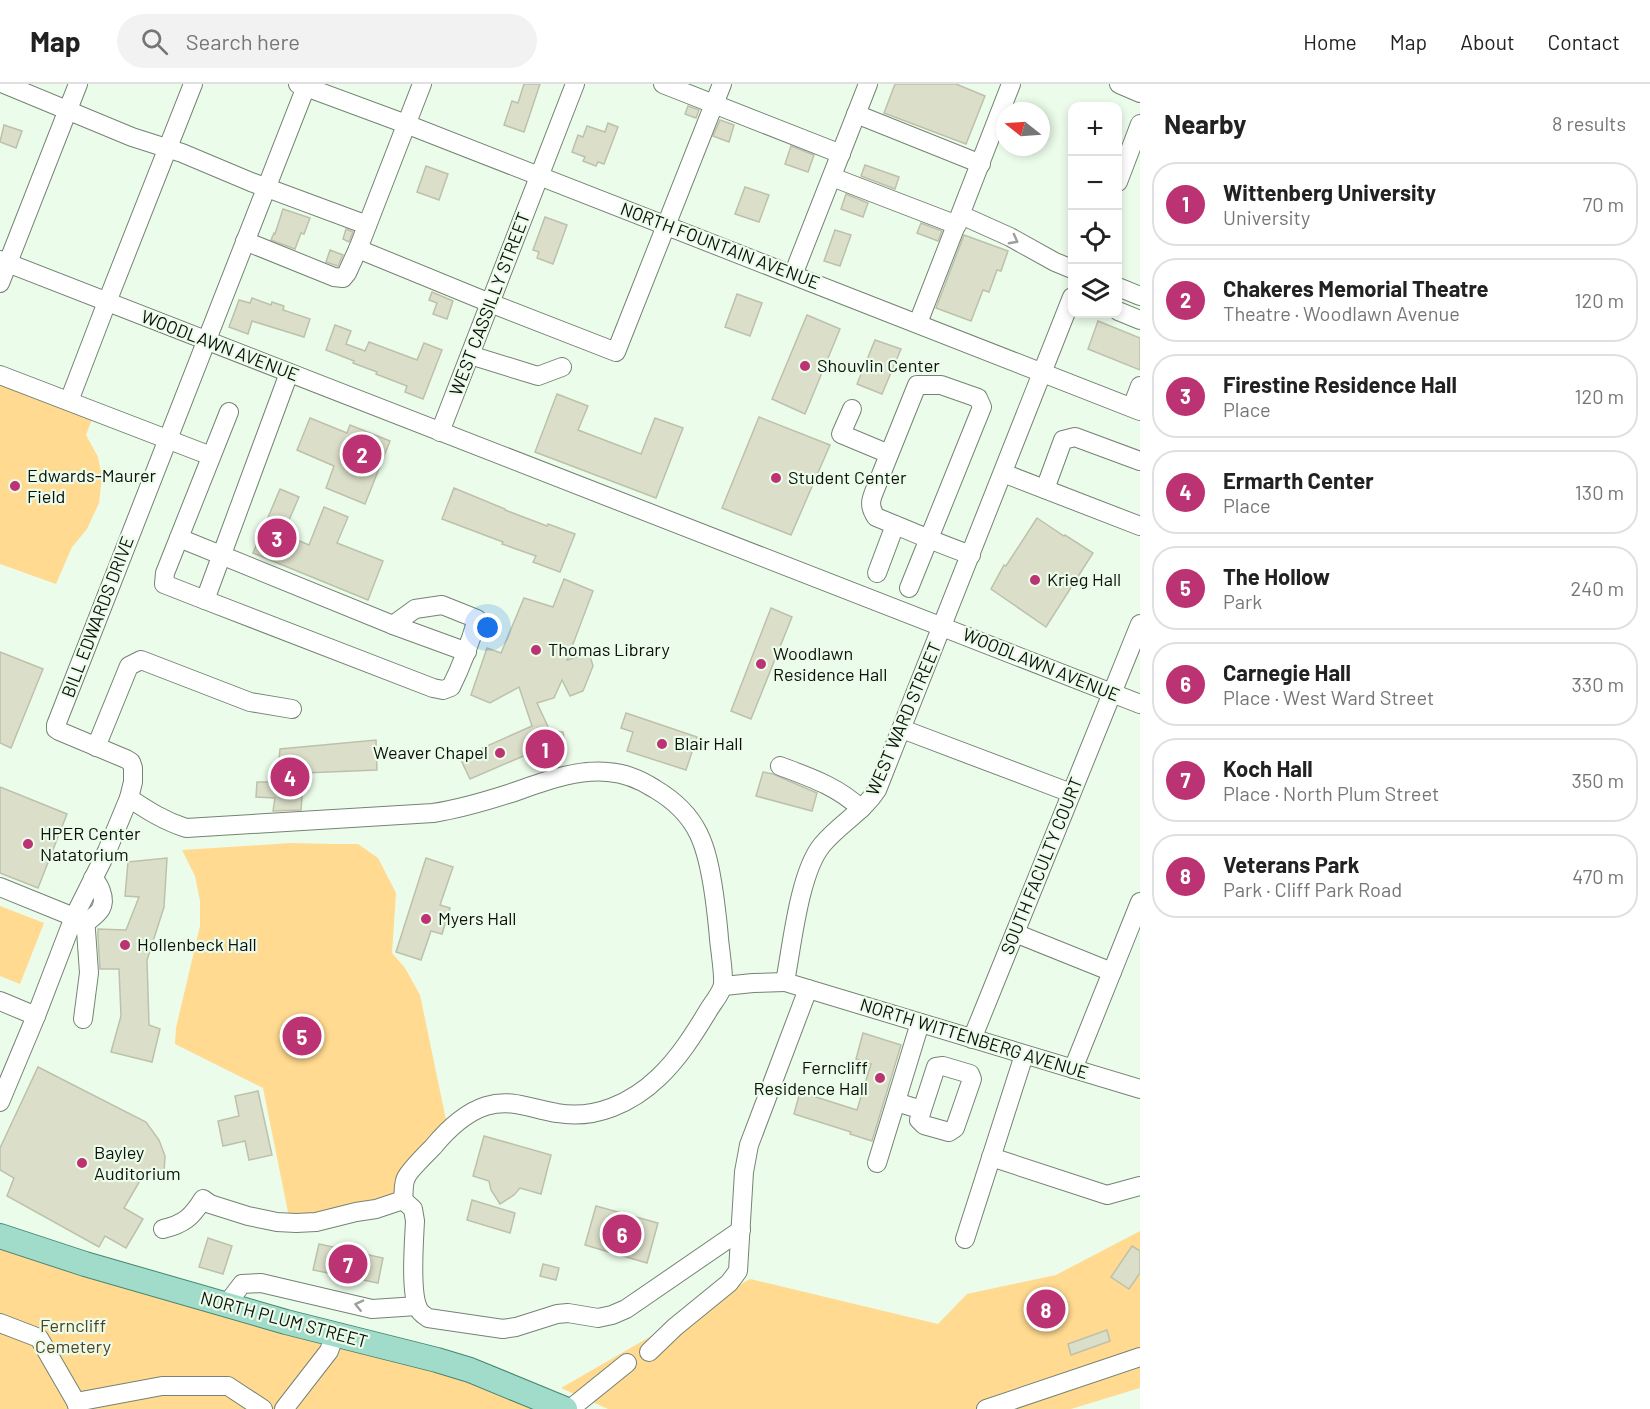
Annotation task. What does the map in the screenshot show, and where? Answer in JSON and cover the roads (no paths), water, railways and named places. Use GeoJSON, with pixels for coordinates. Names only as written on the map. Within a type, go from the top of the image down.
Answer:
{"type":"FeatureCollection","features":[{"type":"Feature","properties":{"kind":"main road","name":"NORTH PLUM STREET"},"geometry":{"type":"LineString","coordinates":[[0,1236],[85,1264],[226,1305],[436,1360],[565,1409]]}},
{"type":"Feature","properties":{"kind":"street"},"geometry":{"type":"LineString","coordinates":[[4,84],[132,137],[182,153],[367,225]]}},
{"type":"Feature","properties":{"kind":"street"},"geometry":{"type":"LineString","coordinates":[[0,284],[4,262],[78,84]]}},
{"type":"Feature","properties":{"kind":"street"},"geometry":{"type":"LineString","coordinates":[[69,401],[193,84]]}},
{"type":"Feature","properties":{"kind":"street"},"geometry":{"type":"LineString","coordinates":[[245,241],[343,278],[348,273],[358,249],[422,84]]}},
{"type":"Feature","properties":{"kind":"street","name":"WEST CASSILLY STREET"},"geometry":{"type":"LineString","coordinates":[[440,432],[575,84]]}},
{"type":"Feature","properties":{"kind":"street"},"geometry":{"type":"LineString","coordinates":[[663,84],[841,154]]}},
{"type":"Feature","properties":{"kind":"street"},"geometry":{"type":"LineString","coordinates":[[358,249],[616,352],[722,84]]}},
{"type":"Feature","properties":{"kind":"street"},"geometry":{"type":"LineString","coordinates":[[793,275],[868,84]]}},
{"type":"Feature","properties":{"kind":"street"},"geometry":{"type":"LineString","coordinates":[[918,323],[1011,84]]}},
{"type":"Feature","properties":{"kind":"street"},"geometry":{"type":"LineString","coordinates":[[1119,84],[1140,93]]}},
{"type":"Feature","properties":{"kind":"street","name":"NORTH FOUNTAIN AVENUE"},"geometry":{"type":"LineString","coordinates":[[304,85],[1136,409]]}},
{"type":"Feature","properties":{"kind":"street","name":"BILL EDWARDS DRIVE"},"geometry":{"type":"LineString","coordinates":[[0,1102],[78,921],[93,878],[129,798],[133,782],[131,762],[59,731],[56,725],[267,188],[304,85]]}},
{"type":"Feature","properties":{"kind":"street"},"geometry":{"type":"LineString","coordinates":[[856,114],[981,164]]}},
{"type":"Feature","properties":{"kind":"street"},"geometry":{"type":"LineString","coordinates":[[1122,171],[1140,124]]}},
{"type":"Feature","properties":{"kind":"street"},"geometry":{"type":"LineString","coordinates":[[832,177],[1010,237],[1068,267]]}},
{"type":"Feature","properties":{"kind":"street","name":"WOODLAWN AVENUE"},"geometry":{"type":"LineString","coordinates":[[4,262],[1140,704]]}},
{"type":"Feature","properties":{"kind":"street"},"geometry":{"type":"LineString","coordinates":[[1122,289],[1140,296]]}},
{"type":"Feature","properties":{"kind":"street","name":"WEST WARD STREET"},"geometry":{"type":"LineString","coordinates":[[785,982],[798,912],[812,861],[832,833],[869,802],[877,790],[1068,307]]}},
{"type":"Feature","properties":{"kind":"street"},"geometry":{"type":"LineString","coordinates":[[1122,313],[1140,320]]}},
{"type":"Feature","properties":{"kind":"street"},"geometry":{"type":"LineString","coordinates":[[470,355],[538,376],[562,367]]}},
{"type":"Feature","properties":{"kind":"street"},"geometry":{"type":"LineString","coordinates":[[205,600],[290,373]]}},
{"type":"Feature","properties":{"kind":"street"},"geometry":{"type":"LineString","coordinates":[[0,375],[211,456]]}},
{"type":"Feature","properties":{"kind":"street"},"geometry":{"type":"LineString","coordinates":[[909,588],[929,539],[982,407],[978,398],[941,385],[917,385],[871,501],[871,509],[876,517],[929,539],[971,555]]}},
{"type":"Feature","properties":{"kind":"street"},"geometry":{"type":"LineString","coordinates":[[1136,409],[1140,386]]}},
{"type":"Feature","properties":{"kind":"street"},"geometry":{"type":"LineString","coordinates":[[852,409],[841,434],[889,454]]}},
{"type":"Feature","properties":{"kind":"street"},"geometry":{"type":"LineString","coordinates":[[229,412],[165,573],[164,584],[434,688],[443,690],[451,687],[467,652],[477,620],[442,605],[415,609],[397,622]]}},
{"type":"Feature","properties":{"kind":"street"},"geometry":{"type":"LineString","coordinates":[[1045,489],[1063,440],[1075,437],[1140,460]]}},
{"type":"Feature","properties":{"kind":"street"},"geometry":{"type":"LineString","coordinates":[[1004,473],[1140,526]]}},
{"type":"Feature","properties":{"kind":"street"},"geometry":{"type":"LineString","coordinates":[[877,573],[895,525]]}},
{"type":"Feature","properties":{"kind":"street"},"geometry":{"type":"LineString","coordinates":[[179,538],[397,622],[467,652]]}},
{"type":"Feature","properties":{"kind":"street","name":"SOUTH FACULTY COURT"},"geometry":{"type":"LineString","coordinates":[[972,1039],[1140,624]]}},
{"type":"Feature","properties":{"kind":"street"},"geometry":{"type":"LineString","coordinates":[[96,747],[129,666],[141,660],[250,702],[292,708]]}},
{"type":"Feature","properties":{"kind":"street"},"geometry":{"type":"LineString","coordinates":[[902,729],[1071,793]]}},
{"type":"Feature","properties":{"kind":"street"},"geometry":{"type":"LineString","coordinates":[[780,766],[838,791],[861,809]]}},
{"type":"Feature","properties":{"kind":"street"},"geometry":{"type":"LineString","coordinates":[[129,798],[170,823],[186,828],[433,813],[462,808],[546,780],[575,773],[603,771],[629,776],[650,785],[678,805],[692,821],[706,849],[711,872],[724,986],[679,1055],[644,1091],[608,1109],[572,1114],[505,1103],[488,1105],[476,1110],[446,1132],[406,1178],[403,1200]]}},
{"type":"Feature","properties":{"kind":"street"},"geometry":{"type":"LineString","coordinates":[[0,887],[78,921],[86,930],[89,973],[83,1019]]}},
{"type":"Feature","properties":{"kind":"street"},"geometry":{"type":"LineString","coordinates":[[1073,1069],[1140,902]]}},
{"type":"Feature","properties":{"kind":"street"},"geometry":{"type":"LineString","coordinates":[[1015,933],[1112,972]]}},
{"type":"Feature","properties":{"kind":"street"},"geometry":{"type":"LineString","coordinates":[[649,1352],[729,1282],[738,1271],[744,1172],[749,1145],[808,989],[785,982],[724,986]]}},
{"type":"Feature","properties":{"kind":"street","name":"NORTH WITTENBERG AVENUE"},"geometry":{"type":"LineString","coordinates":[[808,989],[1140,1089]]}},
{"type":"Feature","properties":{"kind":"street"},"geometry":{"type":"LineString","coordinates":[[0,1001],[36,1016]]}},
{"type":"Feature","properties":{"kind":"street"},"geometry":{"type":"LineString","coordinates":[[877,1162],[920,1023]]}},
{"type":"Feature","properties":{"kind":"street"},"geometry":{"type":"LineString","coordinates":[[965,1239],[1024,1055]]}},
{"type":"Feature","properties":{"kind":"street"},"geometry":{"type":"LineString","coordinates":[[896,1102],[922,1110]]}},
{"type":"Feature","properties":{"kind":"street"},"geometry":{"type":"LineString","coordinates":[[991,1157],[1107,1195],[1140,1186]]}},
{"type":"Feature","properties":{"kind":"street"},"geometry":{"type":"LineString","coordinates":[[163,1229],[177,1226],[188,1219],[203,1199],[248,1216],[296,1223],[316,1222],[376,1209],[403,1200]]}},
{"type":"Feature","properties":{"kind":"street"},"geometry":{"type":"LineString","coordinates":[[403,1200],[413,1209],[415,1221],[414,1298],[422,1314],[428,1318],[503,1329],[557,1314],[568,1313],[598,1318],[612,1316],[626,1309],[741,1230]]}},
{"type":"Feature","properties":{"kind":"street"},"geometry":{"type":"LineString","coordinates":[[226,1305],[242,1284],[261,1284],[372,1309],[417,1306]]}},
{"type":"Feature","properties":{"kind":"street"},"geometry":{"type":"LineString","coordinates":[[0,1323],[39,1338],[77,1406],[162,1386],[228,1386],[263,1409]]}},
{"type":"Feature","properties":{"kind":"street"},"geometry":{"type":"LineString","coordinates":[[284,1409],[329,1351],[335,1334]]}},
{"type":"Feature","properties":{"kind":"street"},"geometry":{"type":"LineString","coordinates":[[986,1409],[1140,1357]]}},
{"type":"Feature","properties":{"kind":"street"},"geometry":{"type":"LineString","coordinates":[[570,1409],[627,1364]]}},
{"type":"Feature","properties":{"kind":"place","name":"Shouvlin Center"},"geometry":{"type":"Point","coordinates":[805,366]}},
{"type":"Feature","properties":{"kind":"place","name":"Chakeres Memorial Theatre"},"geometry":{"type":"Point","coordinates":[362,454]}},
{"type":"Feature","properties":{"kind":"place","name":"Student Center"},"geometry":{"type":"Point","coordinates":[776,478]}},
{"type":"Feature","properties":{"kind":"place","name":"Edwards-Maurer Field"},"geometry":{"type":"Point","coordinates":[15,486]}},
{"type":"Feature","properties":{"kind":"place","name":"Firestine Residence Hall"},"geometry":{"type":"Point","coordinates":[277,538]}},
{"type":"Feature","properties":{"kind":"place","name":"Krieg Hall"},"geometry":{"type":"Point","coordinates":[1035,580]}},
{"type":"Feature","properties":{"kind":"place","name":"Thomas Library"},"geometry":{"type":"Point","coordinates":[536,650]}},
{"type":"Feature","properties":{"kind":"place","name":"Woodlawn Residence Hall"},"geometry":{"type":"Point","coordinates":[761,664]}},
{"type":"Feature","properties":{"kind":"place","name":"Blair Hall"},"geometry":{"type":"Point","coordinates":[662,744]}},
{"type":"Feature","properties":{"kind":"place","name":"Wittenberg University"},"geometry":{"type":"Point","coordinates":[545,749]}},
{"type":"Feature","properties":{"kind":"place","name":"Weaver Chapel"},"geometry":{"type":"Point","coordinates":[500,753]}},
{"type":"Feature","properties":{"kind":"place","name":"Ermarth Center"},"geometry":{"type":"Point","coordinates":[290,777]}},
{"type":"Feature","properties":{"kind":"place","name":"HPER Center Natatorium"},"geometry":{"type":"Point","coordinates":[28,844]}},
{"type":"Feature","properties":{"kind":"place","name":"Myers Hall"},"geometry":{"type":"Point","coordinates":[426,919]}},
{"type":"Feature","properties":{"kind":"place","name":"Hollenbeck Hall"},"geometry":{"type":"Point","coordinates":[125,945]}},
{"type":"Feature","properties":{"kind":"place","name":"The Hollow"},"geometry":{"type":"Point","coordinates":[302,1036]}},
{"type":"Feature","properties":{"kind":"place","name":"Ferncliff Residence Hall"},"geometry":{"type":"Point","coordinates":[880,1078]}},
{"type":"Feature","properties":{"kind":"place","name":"Bayley Auditorium"},"geometry":{"type":"Point","coordinates":[82,1163]}},
{"type":"Feature","properties":{"kind":"place","name":"Carnegie Hall"},"geometry":{"type":"Point","coordinates":[622,1234]}},
{"type":"Feature","properties":{"kind":"place","name":"Koch Hall"},"geometry":{"type":"Point","coordinates":[348,1264]}},
{"type":"Feature","properties":{"kind":"place","name":"Veterans Park"},"geometry":{"type":"Point","coordinates":[1046,1309]}},
{"type":"Feature","properties":{"kind":"park label","name":"Ferncliff Cemetery"},"geometry":{"type":"Point","coordinates":[73,1336]}}]}
